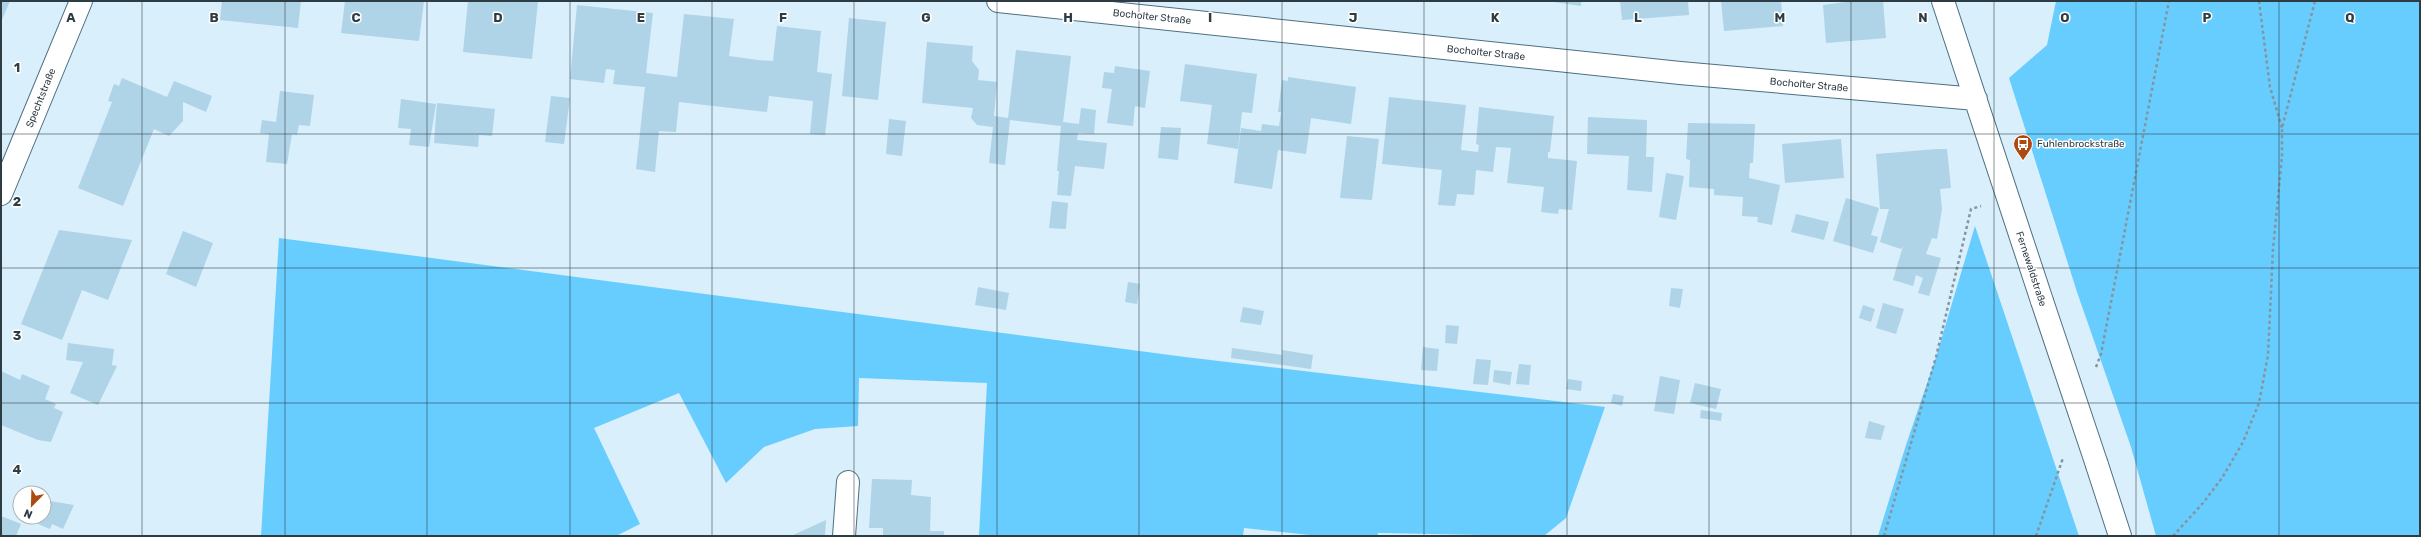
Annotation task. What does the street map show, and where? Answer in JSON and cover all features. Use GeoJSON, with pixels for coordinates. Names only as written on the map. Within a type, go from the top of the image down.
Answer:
{"type":"FeatureCollection","features":[{"type":"Feature","properties":{"kind":"street","name":"Spechtstraße"},"geometry":{"type":"LineString","coordinates":[[1,194],[80,1]]}},
{"type":"Feature","properties":{"kind":"street","name":"Bocholter Straße"},"geometry":{"type":"LineString","coordinates":[[998,1],[1680,74],[1976,99]]}},
{"type":"Feature","properties":{"kind":"street","name":"Fernewaldstraße"},"geometry":{"type":"LineString","coordinates":[[1943,1],[2120,536]]}},
{"type":"Feature","properties":{"kind":"street"},"geometry":{"type":"LineString","coordinates":[[844,536],[848,482]]}},
{"type":"Feature","properties":{"kind":"path"},"geometry":{"type":"LineString","coordinates":[[2096,369],[2104,339],[2169,1]]}},
{"type":"Feature","properties":{"kind":"path"},"geometry":{"type":"LineString","coordinates":[[2259,1],[2270,87],[2282,128]]}},
{"type":"Feature","properties":{"kind":"path"},"geometry":{"type":"LineString","coordinates":[[2173,536],[2203,503],[2222,478],[2243,442],[2259,403],[2268,355],[2273,249],[2282,157],[2282,128],[2315,1]]}},
{"type":"Feature","properties":{"kind":"path"},"geometry":{"type":"LineString","coordinates":[[1884,536],[1936,357],[1971,209],[2009,199]]}},
{"type":"Feature","properties":{"kind":"path"},"geometry":{"type":"LineString","coordinates":[[2036,536],[2066,450]]}},
{"type":"Feature","properties":{"kind":"shaded area"},"geometry":{"type":"Polygon","coordinates":[[[2056,1],[2420,1],[2420,536],[2156,536],[2131,447],[2077,292],[2009,78],[2047,45],[2056,1]]]}},
{"type":"Feature","properties":{"kind":"shaded area"},"geometry":{"type":"Polygon","coordinates":[[[1975,226],[2079,536],[1878,536],[1906,445],[1936,357],[1975,226]]]}},
{"type":"Feature","properties":{"kind":"shaded area"},"geometry":{"type":"Polygon","coordinates":[[[279,238],[1185,357],[1605,407],[1566,518],[1544,536],[1378,533],[1378,536],[1319,536],[1244,528],[1243,536],[979,536],[987,383],[859,378],[858,426],[815,429],[764,447],[726,483],[679,393],[594,428],[640,524],[616,536],[261,536],[279,238]]]}},
{"type":"Feature","properties":{"kind":"building"},"geometry":{"type":"Polygon","coordinates":[[[1,1],[10,1],[1,22],[1,1]]]}},
{"type":"Feature","properties":{"kind":"building"},"geometry":{"type":"Polygon","coordinates":[[[222,1],[301,1],[298,28],[220,20],[222,1]]]}},
{"type":"Feature","properties":{"kind":"building"},"geometry":{"type":"Polygon","coordinates":[[[345,1],[424,1],[419,41],[341,33],[345,1]]]}},
{"type":"Feature","properties":{"kind":"building"},"geometry":{"type":"Polygon","coordinates":[[[468,1],[538,2],[532,59],[463,52],[468,1]]]}},
{"type":"Feature","properties":{"kind":"building"},"geometry":{"type":"Polygon","coordinates":[[[1547,1],[1581,1],[1581,6],[1547,1]]]}},
{"type":"Feature","properties":{"kind":"building"},"geometry":{"type":"Polygon","coordinates":[[[1620,1],[1688,1],[1689,15],[1622,20],[1620,1]]]}},
{"type":"Feature","properties":{"kind":"building"},"geometry":{"type":"Polygon","coordinates":[[[1721,1],[1781,1],[1783,26],[1724,31],[1721,1]]]}},
{"type":"Feature","properties":{"kind":"building"},"geometry":{"type":"Polygon","coordinates":[[[1853,1],[1883,1],[1886,38],[1826,43],[1823,5],[1853,1]]]}},
{"type":"Feature","properties":{"kind":"building"},"geometry":{"type":"Polygon","coordinates":[[[577,5],[653,13],[646,73],[677,77],[684,14],[734,19],[729,56],[758,60],[773,61],[777,26],[821,31],[817,72],[832,74],[825,135],[810,134],[813,101],[769,96],[767,112],[679,102],[676,132],[659,131],[655,172],[636,169],[645,87],[613,84],[615,70],[606,69],[604,83],[570,79],[577,5]]]}},
{"type":"Feature","properties":{"kind":"building"},"geometry":{"type":"Polygon","coordinates":[[[849,18],[886,22],[878,100],[842,96],[849,18]]]}},
{"type":"Feature","properties":{"kind":"building"},"geometry":{"type":"Polygon","coordinates":[[[927,42],[973,46],[972,61],[979,70],[978,80],[997,82],[994,116],[1008,118],[1016,50],[1071,56],[1063,122],[1079,124],[1081,108],[1096,110],[1094,134],[1078,133],[1077,140],[1107,143],[1104,169],[1075,166],[1071,196],[1057,195],[1059,171],[1057,171],[1061,126],[1010,120],[1005,165],[989,163],[993,127],[977,125],[971,118],[973,108],[922,103],[927,42]]]}},
{"type":"Feature","properties":{"kind":"building"},"geometry":{"type":"Polygon","coordinates":[[[1185,64],[1257,74],[1252,113],[1242,112],[1238,149],[1207,144],[1212,105],[1180,101],[1185,64]]]}},
{"type":"Feature","properties":{"kind":"building"},"geometry":{"type":"Polygon","coordinates":[[[1115,66],[1150,71],[1145,108],[1135,106],[1133,126],[1107,123],[1112,89],[1102,88],[1104,72],[1114,73],[1115,66]]]}},
{"type":"Feature","properties":{"kind":"building"},"geometry":{"type":"Polygon","coordinates":[[[1288,77],[1356,87],[1351,124],[1311,118],[1306,154],[1278,150],[1272,189],[1234,183],[1241,128],[1261,131],[1262,124],[1279,126],[1281,112],[1278,112],[1282,80],[1288,81],[1288,77]]]}},
{"type":"Feature","properties":{"kind":"building"},"geometry":{"type":"Polygon","coordinates":[[[122,78],[167,97],[174,81],[212,96],[206,112],[183,102],[183,121],[169,136],[154,129],[123,206],[78,188],[112,102],[108,101],[114,84],[119,86],[122,78]]]}},
{"type":"Feature","properties":{"kind":"building"},"geometry":{"type":"Polygon","coordinates":[[[280,91],[314,95],[310,126],[299,125],[297,135],[292,134],[287,164],[266,162],[269,134],[260,133],[262,120],[276,122],[280,91]]]}},
{"type":"Feature","properties":{"kind":"building"},"geometry":{"type":"Polygon","coordinates":[[[551,96],[570,98],[564,144],[545,142],[551,96]]]}},
{"type":"Feature","properties":{"kind":"building"},"geometry":{"type":"Polygon","coordinates":[[[1389,97],[1466,105],[1461,150],[1478,152],[1479,145],[1476,144],[1479,107],[1554,116],[1548,158],[1577,161],[1572,210],[1559,209],[1558,214],[1541,212],[1544,187],[1507,183],[1511,148],[1496,147],[1493,172],[1476,170],[1474,195],[1457,194],[1455,206],[1438,205],[1442,170],[1382,164],[1389,97]]]}},
{"type":"Feature","properties":{"kind":"building"},"geometry":{"type":"Polygon","coordinates":[[[401,99],[436,104],[429,147],[409,145],[411,129],[398,128],[401,99]]]}},
{"type":"Feature","properties":{"kind":"building"},"geometry":{"type":"Polygon","coordinates":[[[437,103],[495,109],[492,136],[479,135],[478,147],[434,143],[437,103]]]}},
{"type":"Feature","properties":{"kind":"building"},"geometry":{"type":"Polygon","coordinates":[[[1588,117],[1647,120],[1646,157],[1654,157],[1652,192],[1627,190],[1629,156],[1587,154],[1588,117]]]}},
{"type":"Feature","properties":{"kind":"building"},"geometry":{"type":"Polygon","coordinates":[[[889,119],[906,121],[902,156],[886,154],[889,119]]]}},
{"type":"Feature","properties":{"kind":"building"},"geometry":{"type":"Polygon","coordinates":[[[1688,123],[1755,124],[1753,163],[1750,163],[1749,178],[1780,185],[1772,225],[1757,222],[1758,217],[1742,216],[1743,197],[1714,195],[1714,189],[1689,187],[1690,160],[1686,159],[1688,123]]]}},
{"type":"Feature","properties":{"kind":"building"},"geometry":{"type":"Polygon","coordinates":[[[1161,127],[1181,128],[1178,160],[1158,158],[1161,127]]]}},
{"type":"Feature","properties":{"kind":"building"},"geometry":{"type":"Polygon","coordinates":[[[1347,136],[1379,139],[1372,200],[1340,198],[1347,136]]]}},
{"type":"Feature","properties":{"kind":"building"},"geometry":{"type":"Polygon","coordinates":[[[1841,139],[1844,178],[1785,183],[1782,144],[1841,139]]]}},
{"type":"Feature","properties":{"kind":"building"},"geometry":{"type":"Polygon","coordinates":[[[1947,149],[1951,188],[1940,189],[1942,209],[1937,239],[1932,238],[1926,254],[1941,258],[1929,296],[1918,293],[1923,278],[1916,275],[1913,286],[1893,280],[1903,246],[1901,249],[1880,242],[1889,209],[1880,209],[1876,154],[1947,149]]]}},
{"type":"Feature","properties":{"kind":"building"},"geometry":{"type":"Polygon","coordinates":[[[1666,173],[1684,176],[1676,220],[1659,217],[1666,173]]]}},
{"type":"Feature","properties":{"kind":"building"},"geometry":{"type":"Polygon","coordinates":[[[1846,198],[1879,208],[1871,235],[1878,237],[1873,253],[1833,241],[1846,198]]]}},
{"type":"Feature","properties":{"kind":"building"},"geometry":{"type":"Polygon","coordinates":[[[1052,201],[1068,203],[1066,229],[1049,228],[1052,201]]]}},
{"type":"Feature","properties":{"kind":"building"},"geometry":{"type":"Polygon","coordinates":[[[1796,214],[1829,222],[1824,240],[1791,232],[1796,214]]]}},
{"type":"Feature","properties":{"kind":"building"},"geometry":{"type":"Polygon","coordinates":[[[59,230],[132,240],[108,300],[82,290],[62,340],[21,324],[59,230]]]}},
{"type":"Feature","properties":{"kind":"building"},"geometry":{"type":"Polygon","coordinates":[[[183,231],[213,243],[196,287],[166,274],[183,231]]]}},
{"type":"Feature","properties":{"kind":"building"},"geometry":{"type":"Polygon","coordinates":[[[1128,282],[1140,284],[1137,304],[1125,302],[1128,282]]]}},
{"type":"Feature","properties":{"kind":"building"},"geometry":{"type":"Polygon","coordinates":[[[978,287],[1009,293],[1006,310],[975,305],[978,287]]]}},
{"type":"Feature","properties":{"kind":"building"},"geometry":{"type":"Polygon","coordinates":[[[1671,288],[1683,289],[1680,308],[1669,306],[1671,288]]]}},
{"type":"Feature","properties":{"kind":"building"},"geometry":{"type":"Polygon","coordinates":[[[1883,303],[1904,309],[1896,334],[1876,328],[1883,303]]]}},
{"type":"Feature","properties":{"kind":"building"},"geometry":{"type":"Polygon","coordinates":[[[1863,305],[1875,309],[1871,322],[1859,318],[1863,305]]]}},
{"type":"Feature","properties":{"kind":"building"},"geometry":{"type":"Polygon","coordinates":[[[1243,307],[1264,311],[1261,325],[1240,322],[1243,307]]]}},
{"type":"Feature","properties":{"kind":"building"},"geometry":{"type":"Polygon","coordinates":[[[1446,325],[1459,326],[1457,344],[1445,343],[1446,325]]]}},
{"type":"Feature","properties":{"kind":"building"},"geometry":{"type":"Polygon","coordinates":[[[68,343],[114,349],[112,365],[117,366],[98,405],[70,393],[83,362],[66,360],[68,343]]]}},
{"type":"Feature","properties":{"kind":"building"},"geometry":{"type":"Polygon","coordinates":[[[1423,347],[1439,349],[1437,371],[1421,370],[1423,347]]]}},
{"type":"Feature","properties":{"kind":"building"},"geometry":{"type":"Polygon","coordinates":[[[1232,348],[1282,355],[1282,350],[1313,355],[1311,369],[1231,358],[1232,348]]]}},
{"type":"Feature","properties":{"kind":"building"},"geometry":{"type":"Polygon","coordinates":[[[1476,359],[1491,360],[1488,385],[1473,384],[1476,359]]]}},
{"type":"Feature","properties":{"kind":"building"},"geometry":{"type":"Polygon","coordinates":[[[1519,364],[1531,365],[1529,385],[1516,384],[1519,364]]]}},
{"type":"Feature","properties":{"kind":"building"},"geometry":{"type":"Polygon","coordinates":[[[1494,370],[1512,372],[1510,385],[1493,382],[1494,370]]]}},
{"type":"Feature","properties":{"kind":"building"},"geometry":{"type":"Polygon","coordinates":[[[1,371],[20,380],[22,374],[50,386],[45,399],[56,404],[54,408],[63,412],[51,442],[38,440],[1,425],[1,371]]]}},
{"type":"Feature","properties":{"kind":"building"},"geometry":{"type":"Polygon","coordinates":[[[1660,376],[1680,380],[1674,414],[1654,411],[1660,376]]]}},
{"type":"Feature","properties":{"kind":"building"},"geometry":{"type":"Polygon","coordinates":[[[1568,379],[1582,381],[1581,391],[1566,389],[1568,379]]]}},
{"type":"Feature","properties":{"kind":"building"},"geometry":{"type":"Polygon","coordinates":[[[1695,383],[1721,389],[1716,409],[1690,403],[1695,383]]]}},
{"type":"Feature","properties":{"kind":"building"},"geometry":{"type":"Polygon","coordinates":[[[1613,394],[1624,396],[1622,406],[1611,403],[1613,394]]]}},
{"type":"Feature","properties":{"kind":"building"},"geometry":{"type":"Polygon","coordinates":[[[1701,410],[1722,413],[1721,421],[1700,418],[1701,410]]]}},
{"type":"Feature","properties":{"kind":"building"},"geometry":{"type":"Polygon","coordinates":[[[1869,421],[1885,426],[1881,440],[1865,438],[1869,421]]]}},
{"type":"Feature","properties":{"kind":"building"},"geometry":{"type":"Polygon","coordinates":[[[872,479],[912,480],[911,495],[931,497],[930,531],[944,531],[944,536],[883,536],[883,528],[869,528],[872,479]]]}},
{"type":"Feature","properties":{"kind":"building"},"geometry":{"type":"Polygon","coordinates":[[[52,501],[74,505],[63,529],[52,524],[52,501]]]}},
{"type":"Feature","properties":{"kind":"building"},"geometry":{"type":"Polygon","coordinates":[[[1,516],[12,520],[12,525],[21,525],[16,536],[1,536],[1,516]]]}},
{"type":"Feature","properties":{"kind":"building"},"geometry":{"type":"Polygon","coordinates":[[[826,520],[825,536],[791,536],[826,520]]]}},
{"type":"Feature","properties":{"kind":"building"},"geometry":{"type":"Polygon","coordinates":[[[40,525],[52,525],[50,529],[40,525]]]}},
{"type":"Feature","properties":{"kind":"place","name":"Fuhlenbrockstraße"},"geometry":{"type":"Point","coordinates":[2023,161]}}]}
